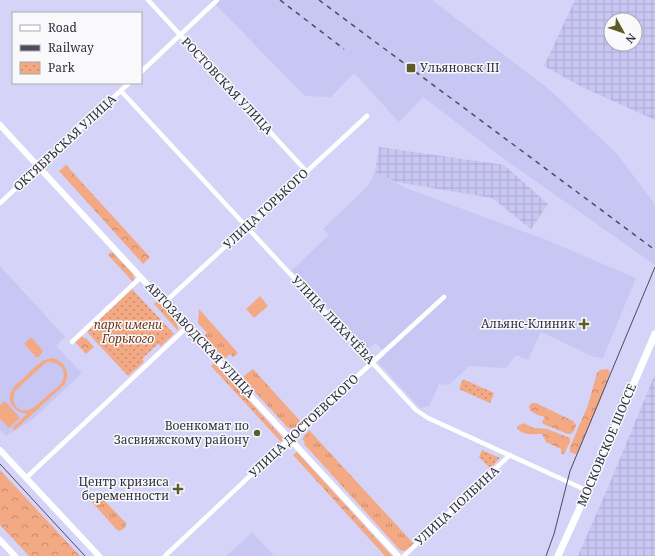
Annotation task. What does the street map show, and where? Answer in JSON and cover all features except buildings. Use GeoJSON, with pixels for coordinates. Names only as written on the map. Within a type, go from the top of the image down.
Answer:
{"type":"FeatureCollection","features":[{"type":"Feature","properties":{"kind":"main road","name":"МОСКОВСКОЕ ШОССЕ"},"geometry":{"type":"LineString","coordinates":[[558,556],[588,491],[655,334]]}},
{"type":"Feature","properties":{"kind":"street","name":"РОСТОВСКАЯ УЛИЦА"},"geometry":{"type":"LineString","coordinates":[[148,0],[306,172]]}},
{"type":"Feature","properties":{"kind":"street"},"geometry":{"type":"LineString","coordinates":[[142,71],[181,36],[217,0]]}},
{"type":"Feature","properties":{"kind":"street","name":"ОКТЯБРЬСКАЯ УЛИЦА"},"geometry":{"type":"LineString","coordinates":[[0,203],[128,84]]}},
{"type":"Feature","properties":{"kind":"street","name":"УЛИЦА ЛИХАЧЁВА"},"geometry":{"type":"LineString","coordinates":[[121,91],[416,410],[424,416],[588,491]]}},
{"type":"Feature","properties":{"kind":"street","name":"УЛИЦА ГОРЬКОГО"},"geometry":{"type":"LineString","coordinates":[[165,302],[367,116]]}},
{"type":"Feature","properties":{"kind":"street","name":"АВТОЗАВОДСКАЯ УЛИЦА"},"geometry":{"type":"LineString","coordinates":[[0,125],[291,438],[398,556]]}},
{"type":"Feature","properties":{"kind":"street"},"geometry":{"type":"LineString","coordinates":[[72,342],[142,277]]}},
{"type":"Feature","properties":{"kind":"street","name":"УЛИЦА ДОСТОЕВСКОГО"},"geometry":{"type":"LineString","coordinates":[[165,556],[444,297]]}},
{"type":"Feature","properties":{"kind":"street"},"geometry":{"type":"LineString","coordinates":[[26,478],[188,327]]}},
{"type":"Feature","properties":{"kind":"street"},"geometry":{"type":"LineString","coordinates":[[0,450],[99,556]]}},
{"type":"Feature","properties":{"kind":"street","name":"УЛИЦА ПОЛБИНА"},"geometry":{"type":"LineString","coordinates":[[404,556],[510,456]]}},
{"type":"Feature","properties":{"kind":"street"},"geometry":{"type":"LineString","coordinates":[[0,540],[15,556]]}},
{"type":"Feature","properties":{"kind":"shaded area"},"geometry":{"type":"Polygon","coordinates":[[[211,0],[432,0],[550,90],[617,154],[655,204],[655,265],[504,159],[423,97],[399,122],[354,73],[331,97],[305,96],[211,0]]]}},
{"type":"Feature","properties":{"kind":"shaded area"},"geometry":{"type":"Polygon","coordinates":[[[575,0],[655,0],[655,120],[582,87],[544,66],[575,0]]]}},
{"type":"Feature","properties":{"kind":"shaded area"},"geometry":{"type":"Polygon","coordinates":[[[379,147],[504,165],[548,204],[531,229],[492,198],[396,182],[375,172],[379,147]]]}},
{"type":"Feature","properties":{"kind":"shaded area"},"geometry":{"type":"Polygon","coordinates":[[[375,172],[406,188],[549,241],[636,278],[603,358],[594,357],[541,332],[528,360],[516,355],[506,368],[469,366],[449,385],[439,384],[429,406],[420,408],[378,362],[386,354],[385,352],[375,343],[366,351],[347,330],[349,328],[348,326],[345,326],[292,270],[329,235],[323,229],[368,186],[375,172]]]}},
{"type":"Feature","properties":{"kind":"shaded area"},"geometry":{"type":"Polygon","coordinates":[[[0,266],[65,337],[56,346],[82,373],[31,421],[6,436],[0,430],[0,266]]]}},
{"type":"Feature","properties":{"kind":"shaded area"},"geometry":{"type":"Polygon","coordinates":[[[655,374],[655,556],[578,556],[609,485],[655,374]]]}},
{"type":"Feature","properties":{"kind":"shaded area"},"geometry":{"type":"Polygon","coordinates":[[[252,532],[274,556],[226,556],[244,540],[252,532]]]}},
{"type":"Feature","properties":{"kind":"green space"},"geometry":{"type":"Polygon","coordinates":[[[66,165],[150,257],[143,264],[59,171],[66,165]]]}},
{"type":"Feature","properties":{"kind":"green space"},"geometry":{"type":"Polygon","coordinates":[[[111,252],[133,274],[133,282],[108,255],[111,252]]]}},
{"type":"Feature","properties":{"kind":"green space","name":"парк имени Горького"},"geometry":{"type":"Polygon","coordinates":[[[132,289],[174,334],[161,346],[158,344],[142,359],[144,362],[128,376],[87,332],[132,289]]]}},
{"type":"Feature","properties":{"kind":"green space"},"geometry":{"type":"Polygon","coordinates":[[[260,296],[268,306],[254,318],[246,309],[260,296]]]}},
{"type":"Feature","properties":{"kind":"green space"},"geometry":{"type":"Polygon","coordinates":[[[157,301],[177,323],[178,331],[154,304],[157,301]]]}},
{"type":"Feature","properties":{"kind":"green space"},"geometry":{"type":"Polygon","coordinates":[[[199,309],[238,353],[233,357],[230,354],[225,359],[204,336],[207,333],[198,323],[199,309]]]}},
{"type":"Feature","properties":{"kind":"green space"},"geometry":{"type":"Polygon","coordinates":[[[81,336],[87,339],[94,347],[86,354],[75,342],[81,336]]]}},
{"type":"Feature","properties":{"kind":"green space"},"geometry":{"type":"Polygon","coordinates":[[[30,338],[32,338],[43,351],[39,357],[36,357],[25,345],[30,338]]]}},
{"type":"Feature","properties":{"kind":"green space"},"geometry":{"type":"Polygon","coordinates":[[[47,359],[56,359],[63,364],[67,371],[67,379],[65,384],[15,430],[12,428],[27,414],[15,409],[12,406],[10,394],[13,388],[36,366],[47,359]],[[47,362],[43,365],[15,391],[13,400],[16,407],[25,411],[30,409],[58,387],[62,381],[64,372],[58,364],[47,362]]]}},
{"type":"Feature","properties":{"kind":"green space"},"geometry":{"type":"Polygon","coordinates":[[[214,363],[284,439],[281,442],[211,366],[214,363]]]}},
{"type":"Feature","properties":{"kind":"green space"},"geometry":{"type":"Polygon","coordinates":[[[253,369],[302,423],[291,429],[287,427],[244,380],[244,376],[253,369]]]}},
{"type":"Feature","properties":{"kind":"green space"},"geometry":{"type":"Polygon","coordinates":[[[608,369],[610,373],[601,398],[578,452],[576,454],[572,453],[570,452],[570,447],[588,405],[597,373],[600,370],[608,369]]]}},
{"type":"Feature","properties":{"kind":"green space"},"geometry":{"type":"Polygon","coordinates":[[[463,379],[494,393],[490,403],[459,389],[463,379]]]}},
{"type":"Feature","properties":{"kind":"green space"},"geometry":{"type":"Polygon","coordinates":[[[5,401],[20,418],[9,428],[0,419],[0,405],[5,401]]]}},
{"type":"Feature","properties":{"kind":"green space"},"geometry":{"type":"Polygon","coordinates":[[[532,403],[536,403],[573,421],[576,425],[574,431],[571,434],[568,434],[543,424],[542,422],[545,417],[537,415],[530,410],[529,406],[532,403]]]}},
{"type":"Feature","properties":{"kind":"green space"},"geometry":{"type":"Polygon","coordinates":[[[523,423],[534,428],[547,429],[570,438],[570,442],[564,454],[561,454],[561,449],[546,442],[542,434],[528,434],[519,431],[517,428],[518,426],[523,423]]]}},
{"type":"Feature","properties":{"kind":"green space"},"geometry":{"type":"Polygon","coordinates":[[[309,430],[414,544],[409,549],[403,551],[399,549],[304,444],[305,442],[302,439],[309,430]]]}},
{"type":"Feature","properties":{"kind":"green space"},"geometry":{"type":"Polygon","coordinates":[[[482,450],[500,458],[490,468],[479,457],[482,450]]]}},
{"type":"Feature","properties":{"kind":"green space"},"geometry":{"type":"Polygon","coordinates":[[[297,452],[392,556],[385,556],[293,455],[297,452]]]}},
{"type":"Feature","properties":{"kind":"green space"},"geometry":{"type":"Polygon","coordinates":[[[0,470],[80,556],[29,556],[0,525],[0,470]]]}},
{"type":"Feature","properties":{"kind":"green space"},"geometry":{"type":"Polygon","coordinates":[[[92,492],[97,493],[126,523],[123,529],[119,531],[117,530],[90,500],[89,495],[92,492]]]}},
{"type":"Feature","properties":{"kind":"tram line"},"geometry":{"type":"LineString","coordinates":[[546,556],[554,534],[570,471],[655,267]]}},
{"type":"Feature","properties":{"kind":"tram line"},"geometry":{"type":"LineString","coordinates":[[0,464],[85,556]]}},
{"type":"Feature","properties":{"kind":"railway"},"geometry":{"type":"LineString","coordinates":[[280,0],[344,49]]}},
{"type":"Feature","properties":{"kind":"railway"},"geometry":{"type":"LineString","coordinates":[[319,0],[655,250]]}},
{"type":"Feature","properties":{"kind":"place","name":"Ульяновск III"},"geometry":{"type":"Point","coordinates":[411,68]}},
{"type":"Feature","properties":{"kind":"place","name":"Альянс-Клиник"},"geometry":{"type":"Point","coordinates":[584,324]}},
{"type":"Feature","properties":{"kind":"place","name":"Военкомат по Засвияжскому району"},"geometry":{"type":"Point","coordinates":[257,433]}},
{"type":"Feature","properties":{"kind":"place","name":"Центр кризиса беременности"},"geometry":{"type":"Point","coordinates":[178,489]}}]}
